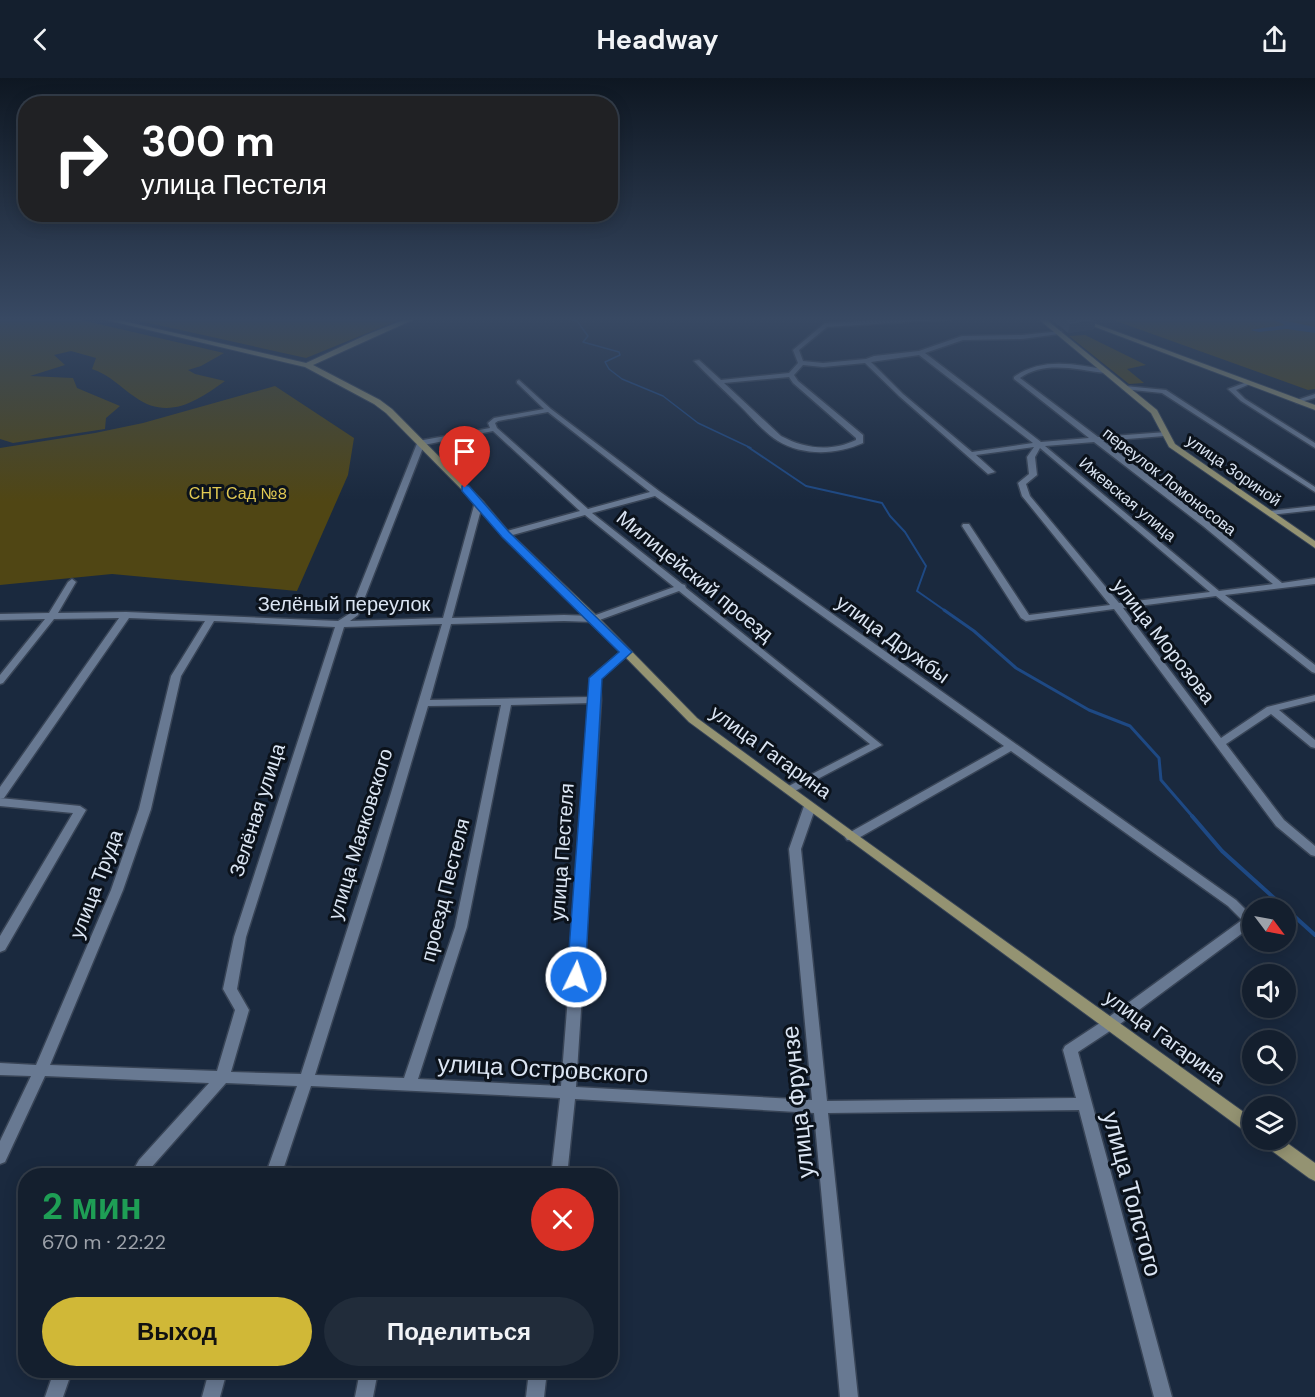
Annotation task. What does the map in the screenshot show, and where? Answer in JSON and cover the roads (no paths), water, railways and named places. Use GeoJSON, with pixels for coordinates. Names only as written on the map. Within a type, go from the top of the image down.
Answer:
{"type":"FeatureCollection","features":[{"type":"Feature","properties":{"kind":"main road","name":"улица Гагарина"},"geometry":{"type":"LineString","coordinates":[[333,379],[377,402],[421,443],[479,502],[506,534],[693,720],[1242,1120]]}},
{"type":"Feature","properties":{"kind":"main road","name":"улица Зориной"},"geometry":{"type":"LineString","coordinates":[[1114,379],[1154,412],[1172,445],[1315,545]]}},
{"type":"Feature","properties":{"kind":"main road"},"geometry":{"type":"LineString","coordinates":[[1235,379],[1315,408]]}},
{"type":"Feature","properties":{"kind":"main road"},"geometry":{"type":"LineString","coordinates":[[1284,1150],[1315,1173]]}},
{"type":"Feature","properties":{"kind":"street"},"geometry":{"type":"LineString","coordinates":[[715,379],[778,438],[788,444],[799,448],[826,450],[861,441],[860,437],[793,379]]}},
{"type":"Feature","properties":{"kind":"street"},"geometry":{"type":"LineString","coordinates":[[718,382],[754,379]]}},
{"type":"Feature","properties":{"kind":"street"},"geometry":{"type":"LineString","coordinates":[[885,379],[991,472]]}},
{"type":"Feature","properties":{"kind":"street","name":"Ижевская улица"},"geometry":{"type":"LineString","coordinates":[[953,379],[1039,444],[1216,593],[1315,670]]}},
{"type":"Feature","properties":{"kind":"street","name":"переулок Ломоносова"},"geometry":{"type":"LineString","coordinates":[[1017,379],[1206,524],[1279,584]]}},
{"type":"Feature","properties":{"kind":"street","name":"улица Дружбы"},"geometry":{"type":"LineString","coordinates":[[519,382],[549,410],[656,493],[1232,903],[1250,921],[1111,1023]]}},
{"type":"Feature","properties":{"kind":"street"},"geometry":{"type":"LineString","coordinates":[[1249,384],[1231,389],[1243,400],[1315,446]]}},
{"type":"Feature","properties":{"kind":"street"},"geometry":{"type":"LineString","coordinates":[[1125,388],[1164,391],[1315,490]]}},
{"type":"Feature","properties":{"kind":"street"},"geometry":{"type":"LineString","coordinates":[[1297,401],[1315,396]]}},
{"type":"Feature","properties":{"kind":"street"},"geometry":{"type":"LineString","coordinates":[[421,443],[494,429],[491,423],[496,419],[549,410]]}},
{"type":"Feature","properties":{"kind":"street","name":"Милицейский проезд"},"geometry":{"type":"LineString","coordinates":[[494,429],[586,512],[877,745],[789,790]]}},
{"type":"Feature","properties":{"kind":"street"},"geometry":{"type":"LineString","coordinates":[[971,454],[1039,444],[1164,434]]}},
{"type":"Feature","properties":{"kind":"street","name":"Зелёная улица"},"geometry":{"type":"LineString","coordinates":[[142,1168],[222,1078],[242,1010],[230,989],[240,937],[340,624],[353,615],[421,443]]}},
{"type":"Feature","properties":{"kind":"street","name":"улица Морозова"},"geometry":{"type":"LineString","coordinates":[[1039,444],[1030,457],[1033,476],[1022,483],[1026,496],[1117,607],[1280,823],[1315,852]]}},
{"type":"Feature","properties":{"kind":"street"},"geometry":{"type":"LineString","coordinates":[[506,534],[656,493]]}},
{"type":"Feature","properties":{"kind":"street","name":"улица Маяковского"},"geometry":{"type":"LineString","coordinates":[[276,1168],[306,1082],[424,703],[448,623],[479,502]]}},
{"type":"Feature","properties":{"kind":"street"},"geometry":{"type":"LineString","coordinates":[[1270,513],[1315,508]]}},
{"type":"Feature","properties":{"kind":"street"},"geometry":{"type":"LineString","coordinates":[[966,526],[1026,618],[1315,581]]}},
{"type":"Feature","properties":{"kind":"street"},"geometry":{"type":"LineString","coordinates":[[0,681],[52,616],[72,582]]}},
{"type":"Feature","properties":{"kind":"street","name":"Зелёный переулок"},"geometry":{"type":"LineString","coordinates":[[0,617],[126,615],[340,624],[594,619],[682,587]]}},
{"type":"Feature","properties":{"kind":"street"},"geometry":{"type":"LineString","coordinates":[[0,795],[126,615]]}},
{"type":"Feature","properties":{"kind":"street","name":"улица Труда"},"geometry":{"type":"LineString","coordinates":[[0,1157],[41,1069],[117,890],[145,809],[176,676],[210,620]]}},
{"type":"Feature","properties":{"kind":"street","name":"улица Пестеля"},"geometry":{"type":"LineString","coordinates":[[560,1168],[568,1092],[596,700],[595,678],[626,652]]}},
{"type":"Feature","properties":{"kind":"street"},"geometry":{"type":"LineString","coordinates":[[1220,743],[1271,709],[1315,698]]}},
{"type":"Feature","properties":{"kind":"street"},"geometry":{"type":"LineString","coordinates":[[424,703],[596,700]]}},
{"type":"Feature","properties":{"kind":"street","name":"проезд Пестеля"},"geometry":{"type":"LineString","coordinates":[[409,1084],[460,927],[507,701]]}},
{"type":"Feature","properties":{"kind":"street"},"geometry":{"type":"LineString","coordinates":[[1271,709],[1315,746]]}},
{"type":"Feature","properties":{"kind":"street"},"geometry":{"type":"LineString","coordinates":[[851,837],[1011,746]]}},
{"type":"Feature","properties":{"kind":"street"},"geometry":{"type":"LineString","coordinates":[[0,802],[80,810],[0,947]]}},
{"type":"Feature","properties":{"kind":"street","name":"улица Фрунзе"},"geometry":{"type":"LineString","coordinates":[[810,806],[795,849],[849,1397]]}},
{"type":"Feature","properties":{"kind":"street","name":"улица Толстого"},"geometry":{"type":"LineString","coordinates":[[1111,1023],[1070,1050],[1163,1397]]}},
{"type":"Feature","properties":{"kind":"street","name":"улица Островского"},"geometry":{"type":"LineString","coordinates":[[0,1069],[409,1084],[821,1107],[1083,1104]]}},
{"type":"Feature","properties":{"kind":"street"},"geometry":{"type":"LineString","coordinates":[[54,1397],[61,1378]]}},
{"type":"Feature","properties":{"kind":"street"},"geometry":{"type":"LineString","coordinates":[[211,1397],[216,1378]]}},
{"type":"Feature","properties":{"kind":"street"},"geometry":{"type":"LineString","coordinates":[[364,1397],[368,1378]]}},
{"type":"Feature","properties":{"kind":"street"},"geometry":{"type":"LineString","coordinates":[[535,1397],[537,1378]]}},
{"type":"Feature","properties":{"kind":"waterway"},"geometry":{"type":"LineString","coordinates":[[621,379],[663,396],[698,423],[751,448]]}},
{"type":"Feature","properties":{"kind":"waterway"},"geometry":{"type":"LineString","coordinates":[[748,447],[806,486],[882,503],[890,516],[905,532],[926,566],[917,591],[947,612]]}},
{"type":"Feature","properties":{"kind":"waterway"},"geometry":{"type":"LineString","coordinates":[[944,610],[974,631],[1016,668],[1089,710],[1130,726],[1159,758],[1161,780],[1193,817]]}},
{"type":"Feature","properties":{"kind":"waterway"},"geometry":{"type":"LineString","coordinates":[[1192,816],[1222,851],[1315,935]]}},
{"type":"Feature","properties":{"kind":"park label","name":"СНТ Сад №8"},"geometry":{"type":"Point","coordinates":[238,493]}}]}
